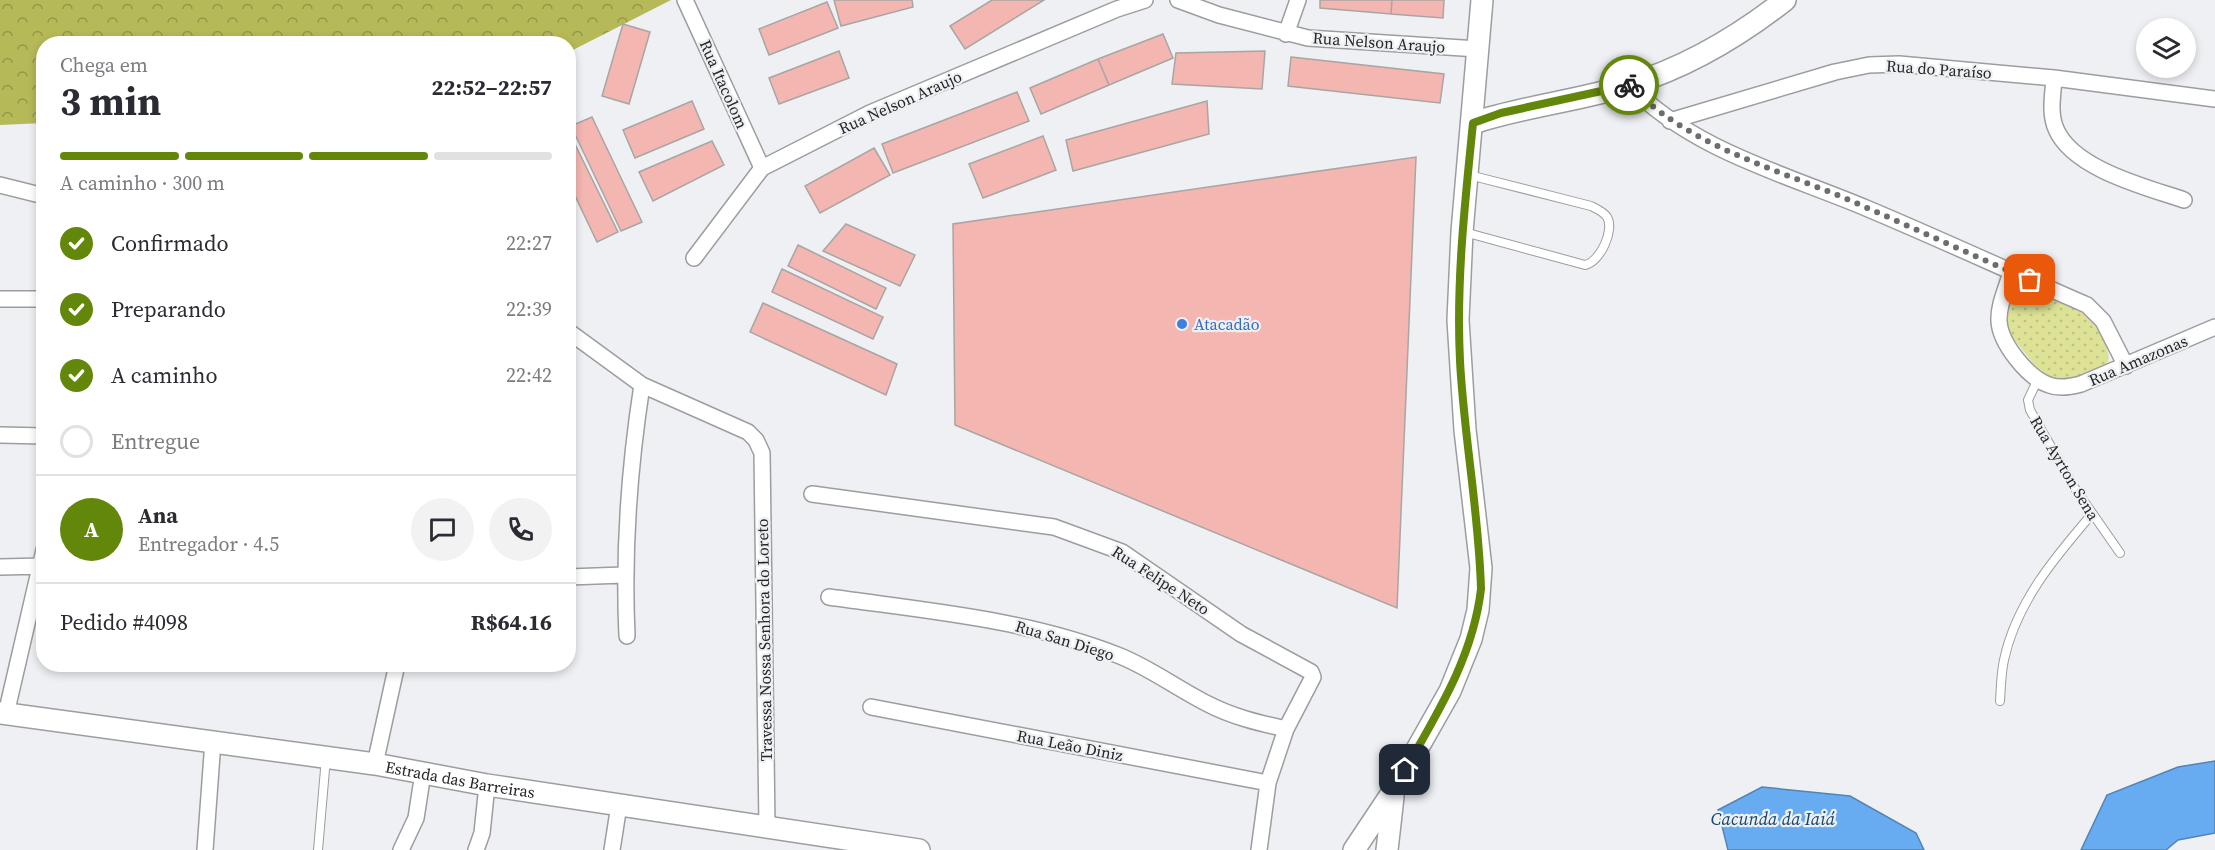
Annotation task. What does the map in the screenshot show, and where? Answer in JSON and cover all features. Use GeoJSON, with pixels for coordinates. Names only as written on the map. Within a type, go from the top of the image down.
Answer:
{"type":"FeatureCollection","features":[{"type":"Feature","properties":{"kind":"main road"},"geometry":{"type":"LineString","coordinates":[[1354,850],[1394,790],[1450,691],[1462,664],[1479,610],[1481,589],[1458,320],[1462,232],[1482,0]]}},
{"type":"Feature","properties":{"kind":"main road"},"geometry":{"type":"LineString","coordinates":[[1473,123],[1501,113],[1629,85],[1679,66],[1741,33],[1785,0]]}},
{"type":"Feature","properties":{"kind":"main road","name":"Estrada das Barreiras"},"geometry":{"type":"LineString","coordinates":[[3,713],[375,764],[487,785],[920,850]]}},
{"type":"Feature","properties":{"kind":"main road"},"geometry":{"type":"LineString","coordinates":[[1387,850],[1394,790]]}},
{"type":"Feature","properties":{"kind":"street","name":"Rua Itacolom"},"geometry":{"type":"LineString","coordinates":[[685,0],[762,168]]}},
{"type":"Feature","properties":{"kind":"street","name":"Rua Nelson Araujo"},"geometry":{"type":"LineString","coordinates":[[694,258],[762,168],[870,113],[1106,14],[1145,0]]}},
{"type":"Feature","properties":{"kind":"street","name":"Rua Nelson Araujo"},"geometry":{"type":"LineString","coordinates":[[1178,0],[1286,34],[1330,41],[1478,49]]}},
{"type":"Feature","properties":{"kind":"street"},"geometry":{"type":"LineString","coordinates":[[1286,34],[1298,0]]}},
{"type":"Feature","properties":{"kind":"street","name":"Rua do Paraíso"},"geometry":{"type":"LineString","coordinates":[[1670,121],[1801,81],[1869,65],[1899,64],[2054,78],[2215,99]]}},
{"type":"Feature","properties":{"kind":"street"},"geometry":{"type":"LineString","coordinates":[[2054,78],[2051,111],[2056,130],[2069,148],[2086,161],[2124,179],[2184,200]]}},
{"type":"Feature","properties":{"kind":"street"},"geometry":{"type":"LineString","coordinates":[[1629,85],[1670,121],[1709,143],[1922,231],[2087,305],[2097,312],[2126,366]]}},
{"type":"Feature","properties":{"kind":"street"},"geometry":{"type":"LineString","coordinates":[[0,185],[36,194]]}},
{"type":"Feature","properties":{"kind":"street"},"geometry":{"type":"LineString","coordinates":[[2011,272],[1999,322],[2008,346],[2037,379]]}},
{"type":"Feature","properties":{"kind":"street"},"geometry":{"type":"LineString","coordinates":[[0,299],[36,299]]}},
{"type":"Feature","properties":{"kind":"street","name":"Rua Amazonas"},"geometry":{"type":"LineString","coordinates":[[2037,379],[2059,387],[2080,384],[2215,327]]}},
{"type":"Feature","properties":{"kind":"street"},"geometry":{"type":"LineString","coordinates":[[576,337],[642,385],[631,457],[624,575],[627,636]]}},
{"type":"Feature","properties":{"kind":"street","name":"Travessa Nossa Senhora do Loreto"},"geometry":{"type":"LineString","coordinates":[[642,385],[737,425],[756,440],[762,453],[767,827]]}},
{"type":"Feature","properties":{"kind":"street"},"geometry":{"type":"LineString","coordinates":[[0,435],[36,435]]}},
{"type":"Feature","properties":{"kind":"street","name":"Rua Felipe Neto"},"geometry":{"type":"LineString","coordinates":[[812,494],[1054,527],[1122,552],[1241,634],[1311,672],[1313,677],[1286,729],[1268,783],[1259,850]]}},
{"type":"Feature","properties":{"kind":"street"},"geometry":{"type":"LineString","coordinates":[[0,567],[36,566]]}},
{"type":"Feature","properties":{"kind":"street"},"geometry":{"type":"LineString","coordinates":[[576,577],[624,575]]}},
{"type":"Feature","properties":{"kind":"street"},"geometry":{"type":"LineString","coordinates":[[3,713],[36,589]]}},
{"type":"Feature","properties":{"kind":"street","name":"Rua San Diego"},"geometry":{"type":"LineString","coordinates":[[830,597],[1006,622],[1064,636],[1122,657],[1208,705],[1236,716],[1286,729]]}},
{"type":"Feature","properties":{"kind":"street"},"geometry":{"type":"LineString","coordinates":[[375,764],[395,672]]}},
{"type":"Feature","properties":{"kind":"street","name":"Rua Leão Diniz"},"geometry":{"type":"LineString","coordinates":[[871,707],[1268,783]]}},
{"type":"Feature","properties":{"kind":"street"},"geometry":{"type":"LineString","coordinates":[[205,850],[213,741]]}},
{"type":"Feature","properties":{"kind":"street"},"geometry":{"type":"LineString","coordinates":[[400,850],[416,818],[423,773]]}},
{"type":"Feature","properties":{"kind":"street"},"geometry":{"type":"LineString","coordinates":[[476,850],[482,833],[487,785]]}},
{"type":"Feature","properties":{"kind":"street"},"geometry":{"type":"LineString","coordinates":[[612,850],[619,805]]}},
{"type":"Feature","properties":{"kind":"lane"},"geometry":{"type":"LineString","coordinates":[[1462,232],[1585,265],[1593,263],[1601,256],[1609,224],[1607,216],[1591,206],[1468,175]]}},
{"type":"Feature","properties":{"kind":"lane","name":"Rua Ayrton Sena"},"geometry":{"type":"LineString","coordinates":[[2037,379],[2028,400],[2030,410],[2092,514],[2120,553]]}},
{"type":"Feature","properties":{"kind":"lane"},"geometry":{"type":"LineString","coordinates":[[2000,701],[2004,659],[2018,618],[2052,560],[2092,514]]}},
{"type":"Feature","properties":{"kind":"lane"},"geometry":{"type":"LineString","coordinates":[[318,850],[326,757]]}},
{"type":"Feature","properties":{"kind":"green space"},"geometry":{"type":"Polygon","coordinates":[[[0,0],[671,0],[576,48],[576,36],[36,36],[36,123],[0,125],[0,0]]]}},
{"type":"Feature","properties":{"kind":"green space"},"geometry":{"type":"Polygon","coordinates":[[[2019,283],[2088,315],[2103,338],[2108,351],[2108,364],[2072,380],[2055,380],[2039,371],[2010,334],[2007,323],[2007,311],[2015,284],[2019,283]]]}},
{"type":"Feature","properties":{"kind":"water"},"geometry":{"type":"Polygon","coordinates":[[[2215,761],[2215,833],[2178,840],[2166,850],[2081,850],[2107,795],[2178,767],[2215,761]]]}},
{"type":"Feature","properties":{"kind":"water","name":"Cacunda da Iaiá"},"geometry":{"type":"Polygon","coordinates":[[[1762,787],[1850,796],[1916,833],[1924,850],[1728,850],[1718,810],[1762,787]]]}},
{"type":"Feature","properties":{"kind":"building"},"geometry":{"type":"Polygon","coordinates":[[[834,0],[912,0],[913,7],[841,26],[834,0]]]}},
{"type":"Feature","properties":{"kind":"building"},"geometry":{"type":"Polygon","coordinates":[[[992,0],[1044,0],[965,49],[950,26],[992,0]]]}},
{"type":"Feature","properties":{"kind":"building"},"geometry":{"type":"Polygon","coordinates":[[[1320,0],[1392,0],[1391,14],[1320,8],[1320,0]]]}},
{"type":"Feature","properties":{"kind":"building"},"geometry":{"type":"Polygon","coordinates":[[[1392,0],[1444,0],[1443,18],[1391,14],[1392,0]]]}},
{"type":"Feature","properties":{"kind":"building"},"geometry":{"type":"Polygon","coordinates":[[[827,2],[838,28],[769,55],[759,29],[827,2]]]}},
{"type":"Feature","properties":{"kind":"building"},"geometry":{"type":"Polygon","coordinates":[[[623,24],[650,32],[629,104],[602,96],[623,24]]]}},
{"type":"Feature","properties":{"kind":"building"},"geometry":{"type":"Polygon","coordinates":[[[1163,34],[1173,58],[1109,85],[1098,59],[1163,34]]]}},
{"type":"Feature","properties":{"kind":"building"},"geometry":{"type":"Polygon","coordinates":[[[839,51],[849,78],[779,104],[769,78],[839,51]]]}},
{"type":"Feature","properties":{"kind":"building"},"geometry":{"type":"Polygon","coordinates":[[[1265,51],[1262,89],[1172,84],[1176,53],[1265,51]]]}},
{"type":"Feature","properties":{"kind":"building"},"geometry":{"type":"Polygon","coordinates":[[[1291,57],[1444,74],[1440,103],[1288,86],[1291,57]]]}},
{"type":"Feature","properties":{"kind":"building"},"geometry":{"type":"Polygon","coordinates":[[[1098,59],[1109,85],[1041,114],[1030,88],[1098,59]]]}},
{"type":"Feature","properties":{"kind":"building"},"geometry":{"type":"Polygon","coordinates":[[[1017,92],[1029,121],[893,173],[882,144],[1017,92]]]}},
{"type":"Feature","properties":{"kind":"building"},"geometry":{"type":"Polygon","coordinates":[[[692,101],[704,129],[635,158],[623,130],[692,101]]]}},
{"type":"Feature","properties":{"kind":"building"},"geometry":{"type":"Polygon","coordinates":[[[1207,101],[1209,134],[1073,171],[1066,140],[1207,101]]]}},
{"type":"Feature","properties":{"kind":"building"},"geometry":{"type":"Polygon","coordinates":[[[592,117],[642,222],[621,231],[576,136],[576,124],[592,117]]]}},
{"type":"Feature","properties":{"kind":"building"},"geometry":{"type":"Polygon","coordinates":[[[1043,136],[1056,170],[983,198],[969,164],[1043,136]]]}},
{"type":"Feature","properties":{"kind":"building"},"geometry":{"type":"Polygon","coordinates":[[[712,141],[724,165],[653,201],[639,172],[712,141]]]}},
{"type":"Feature","properties":{"kind":"building"},"geometry":{"type":"Polygon","coordinates":[[[576,146],[618,232],[597,242],[576,198],[576,146]]]}},
{"type":"Feature","properties":{"kind":"building"},"geometry":{"type":"Polygon","coordinates":[[[874,148],[890,175],[820,213],[805,186],[874,148]]]}},
{"type":"Feature","properties":{"kind":"building","name":"Atacadão"},"geometry":{"type":"Polygon","coordinates":[[[1416,157],[1397,608],[955,425],[953,224],[1416,157]]]}},
{"type":"Feature","properties":{"kind":"building"},"geometry":{"type":"Polygon","coordinates":[[[846,224],[915,255],[900,286],[823,251],[846,224]]]}},
{"type":"Feature","properties":{"kind":"building"},"geometry":{"type":"Polygon","coordinates":[[[798,245],[886,288],[876,309],[788,266],[798,245]]]}},
{"type":"Feature","properties":{"kind":"building"},"geometry":{"type":"Polygon","coordinates":[[[782,269],[883,317],[873,339],[772,292],[782,269]]]}},
{"type":"Feature","properties":{"kind":"building"},"geometry":{"type":"Polygon","coordinates":[[[763,303],[897,364],[886,395],[750,332],[763,303]]]}},
{"type":"Feature","properties":{"kind":"way so far"},"geometry":{"type":"LineString","coordinates":[[1629,85],[1670,121],[1690,134],[1922,231],[2030,280]]}},
{"type":"Feature","properties":{"kind":"place","name":"Atacadão"},"geometry":{"type":"Point","coordinates":[1182,324]}},
{"type":"Feature","properties":{"kind":"route"},"geometry":{"type":"LineString","coordinates":[[1405,770],[1450,691],[1472,639],[1479,610],[1481,568],[1465,430],[1458,320],[1462,232],[1473,123],[1501,113],[1629,85]]}}]}
